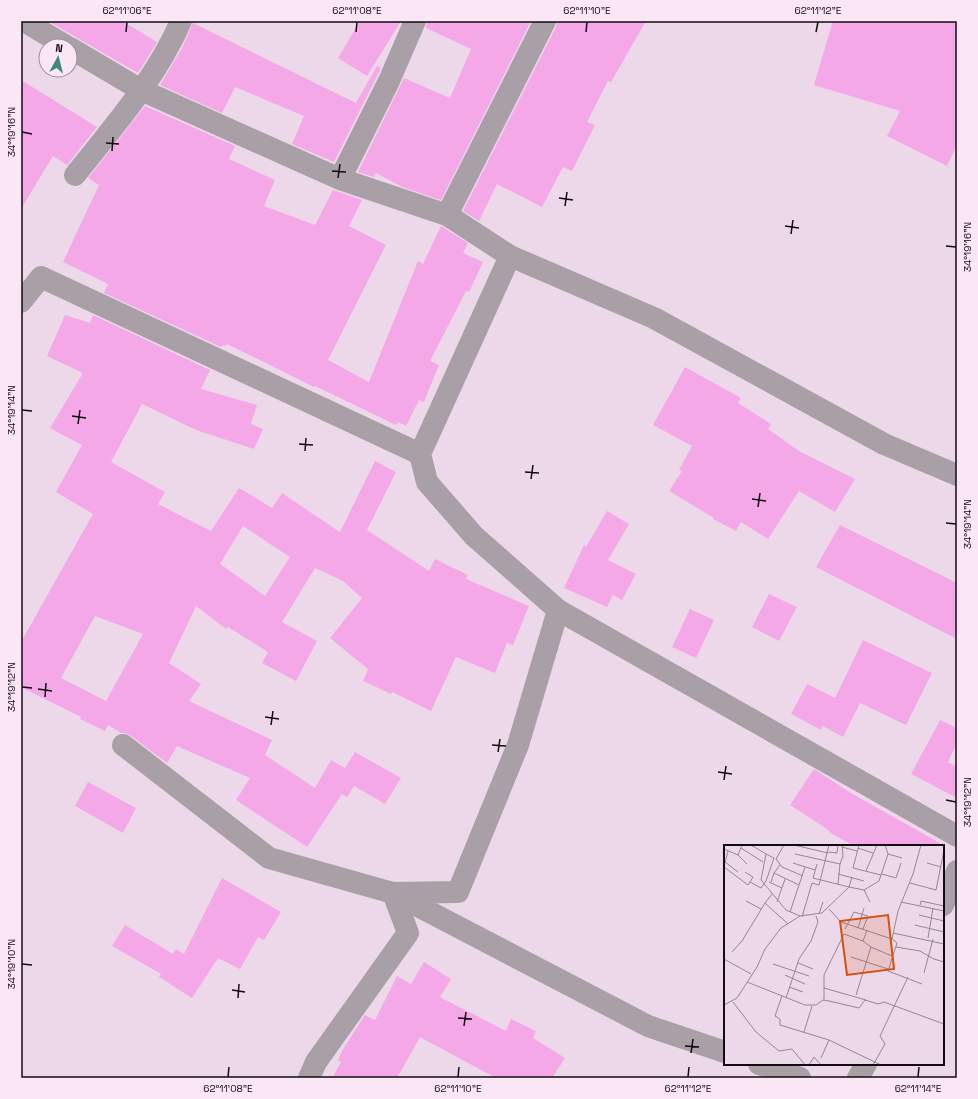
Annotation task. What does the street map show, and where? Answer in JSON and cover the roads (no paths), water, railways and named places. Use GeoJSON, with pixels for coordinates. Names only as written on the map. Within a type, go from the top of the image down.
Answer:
{"type":"FeatureCollection","features":[{"type":"Feature","properties":{"kind":"street"},"geometry":{"type":"LineString","coordinates":[[24,21],[53,38]]}},
{"type":"Feature","properties":{"kind":"street"},"geometry":{"type":"LineString","coordinates":[[75,175],[141,90],[175,35],[181,21]]}},
{"type":"Feature","properties":{"kind":"street"},"geometry":{"type":"LineString","coordinates":[[340,179],[388,81],[415,21]]}},
{"type":"Feature","properties":{"kind":"street"},"geometry":{"type":"LineString","coordinates":[[447,215],[545,21]]}},
{"type":"Feature","properties":{"kind":"street"},"geometry":{"type":"LineString","coordinates":[[78,53],[141,90],[340,179],[447,215],[510,256],[654,318],[884,444],[957,475]]}},
{"type":"Feature","properties":{"kind":"street"},"geometry":{"type":"LineString","coordinates":[[510,256],[420,454],[427,482],[474,536],[558,610],[957,836]]}},
{"type":"Feature","properties":{"kind":"street"},"geometry":{"type":"LineString","coordinates":[[21,302],[41,277],[420,454]]}},
{"type":"Feature","properties":{"kind":"street"},"geometry":{"type":"LineString","coordinates":[[393,893],[458,892],[518,745],[558,610]]}},
{"type":"Feature","properties":{"kind":"street"},"geometry":{"type":"LineString","coordinates":[[123,745],[269,858],[393,893],[648,1026],[724,1052]]}},
{"type":"Feature","properties":{"kind":"street"},"geometry":{"type":"LineString","coordinates":[[944,903],[957,871]]}},
{"type":"Feature","properties":{"kind":"street"},"geometry":{"type":"LineString","coordinates":[[309,1078],[316,1062],[408,934],[393,893]]}},
{"type":"Feature","properties":{"kind":"street"},"geometry":{"type":"LineString","coordinates":[[763,1065],[800,1078]]}},
{"type":"Feature","properties":{"kind":"street"},"geometry":{"type":"LineString","coordinates":[[858,1078],[865,1065]]}}]}
